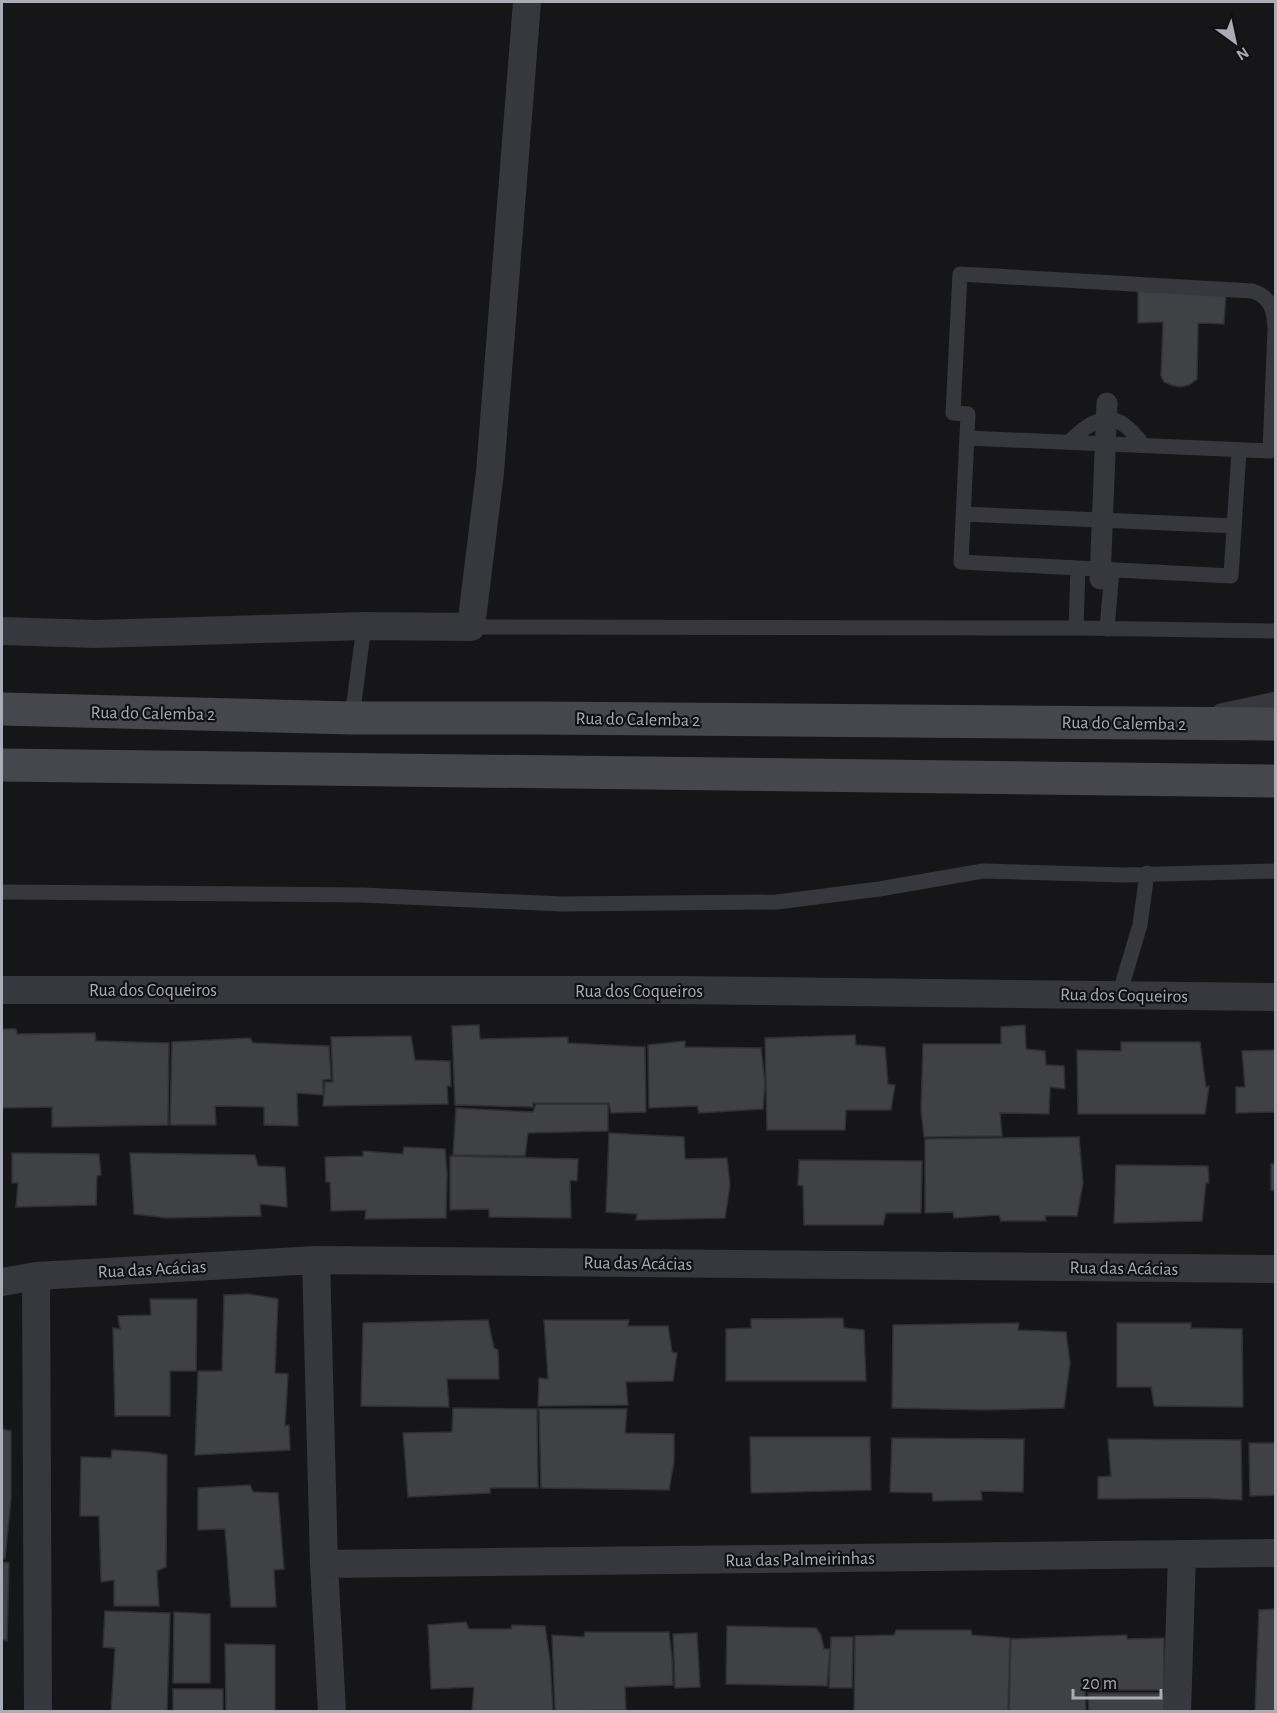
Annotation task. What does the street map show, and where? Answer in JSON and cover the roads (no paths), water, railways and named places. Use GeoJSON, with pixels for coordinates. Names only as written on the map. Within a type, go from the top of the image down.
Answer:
{"type":"FeatureCollection","features":[{"type":"Feature","properties":{"kind":"main road","name":"Rua do Calemba 2"},"geometry":{"type":"LineString","coordinates":[[2,709],[352,718],[1275,724]]}},
{"type":"Feature","properties":{"kind":"main road"},"geometry":{"type":"LineString","coordinates":[[2,765],[1275,781]]}},
{"type":"Feature","properties":{"kind":"street"},"geometry":{"type":"LineString","coordinates":[[2,631],[95,634],[364,626],[471,627],[490,472],[527,2]]}},
{"type":"Feature","properties":{"kind":"street"},"geometry":{"type":"LineString","coordinates":[[1104,573],[1102,520],[1107,411]]}},
{"type":"Feature","properties":{"kind":"street","name":"Rua dos Coqueiros"},"geometry":{"type":"LineString","coordinates":[[2,990],[676,990],[1275,997]]}},
{"type":"Feature","properties":{"kind":"street"},"geometry":{"type":"LineString","coordinates":[[316,1260],[324,1564],[332,1712]]}},
{"type":"Feature","properties":{"kind":"street","name":"Rua das Acácias"},"geometry":{"type":"LineString","coordinates":[[2,1282],[36,1276],[316,1260],[1275,1269]]}},
{"type":"Feature","properties":{"kind":"street"},"geometry":{"type":"LineString","coordinates":[[36,1276],[38,1712]]}},
{"type":"Feature","properties":{"kind":"street","name":"Rua das Palmeirinhas"},"geometry":{"type":"LineString","coordinates":[[324,1564],[1275,1553]]}},
{"type":"Feature","properties":{"kind":"street"},"geometry":{"type":"LineString","coordinates":[[1177,1712],[1182,1554]]}},
{"type":"Feature","properties":{"kind":"lane"},"geometry":{"type":"LineString","coordinates":[[967,438],[1270,451],[1275,329],[1271,303],[1260,294],[1236,290],[960,274],[953,413],[968,414],[961,562],[1078,568],[1104,573],[1231,576],[1239,450]]}},
{"type":"Feature","properties":{"kind":"lane"},"geometry":{"type":"LineString","coordinates":[[1069,442],[1107,411],[1137,437],[1143,446]]}},
{"type":"Feature","properties":{"kind":"lane"},"geometry":{"type":"LineString","coordinates":[[964,514],[1234,526]]}},
{"type":"Feature","properties":{"kind":"lane"},"geometry":{"type":"LineString","coordinates":[[1076,628],[1078,568]]}},
{"type":"Feature","properties":{"kind":"lane"},"geometry":{"type":"LineString","coordinates":[[1104,573],[1107,629]]}},
{"type":"Feature","properties":{"kind":"lane"},"geometry":{"type":"LineString","coordinates":[[352,718],[364,626]]}},
{"type":"Feature","properties":{"kind":"lane"},"geometry":{"type":"LineString","coordinates":[[471,627],[1076,628],[1275,631]]}},
{"type":"Feature","properties":{"kind":"lane"},"geometry":{"type":"LineString","coordinates":[[1163,723],[1275,699]]}},
{"type":"Feature","properties":{"kind":"lane"},"geometry":{"type":"LineString","coordinates":[[2,892],[351,895],[562,904],[777,902],[879,889],[983,871],[1125,875],[1275,871]]}},
{"type":"Feature","properties":{"kind":"lane"},"geometry":{"type":"LineString","coordinates":[[1119,995],[1140,926],[1148,873]]}}]}
